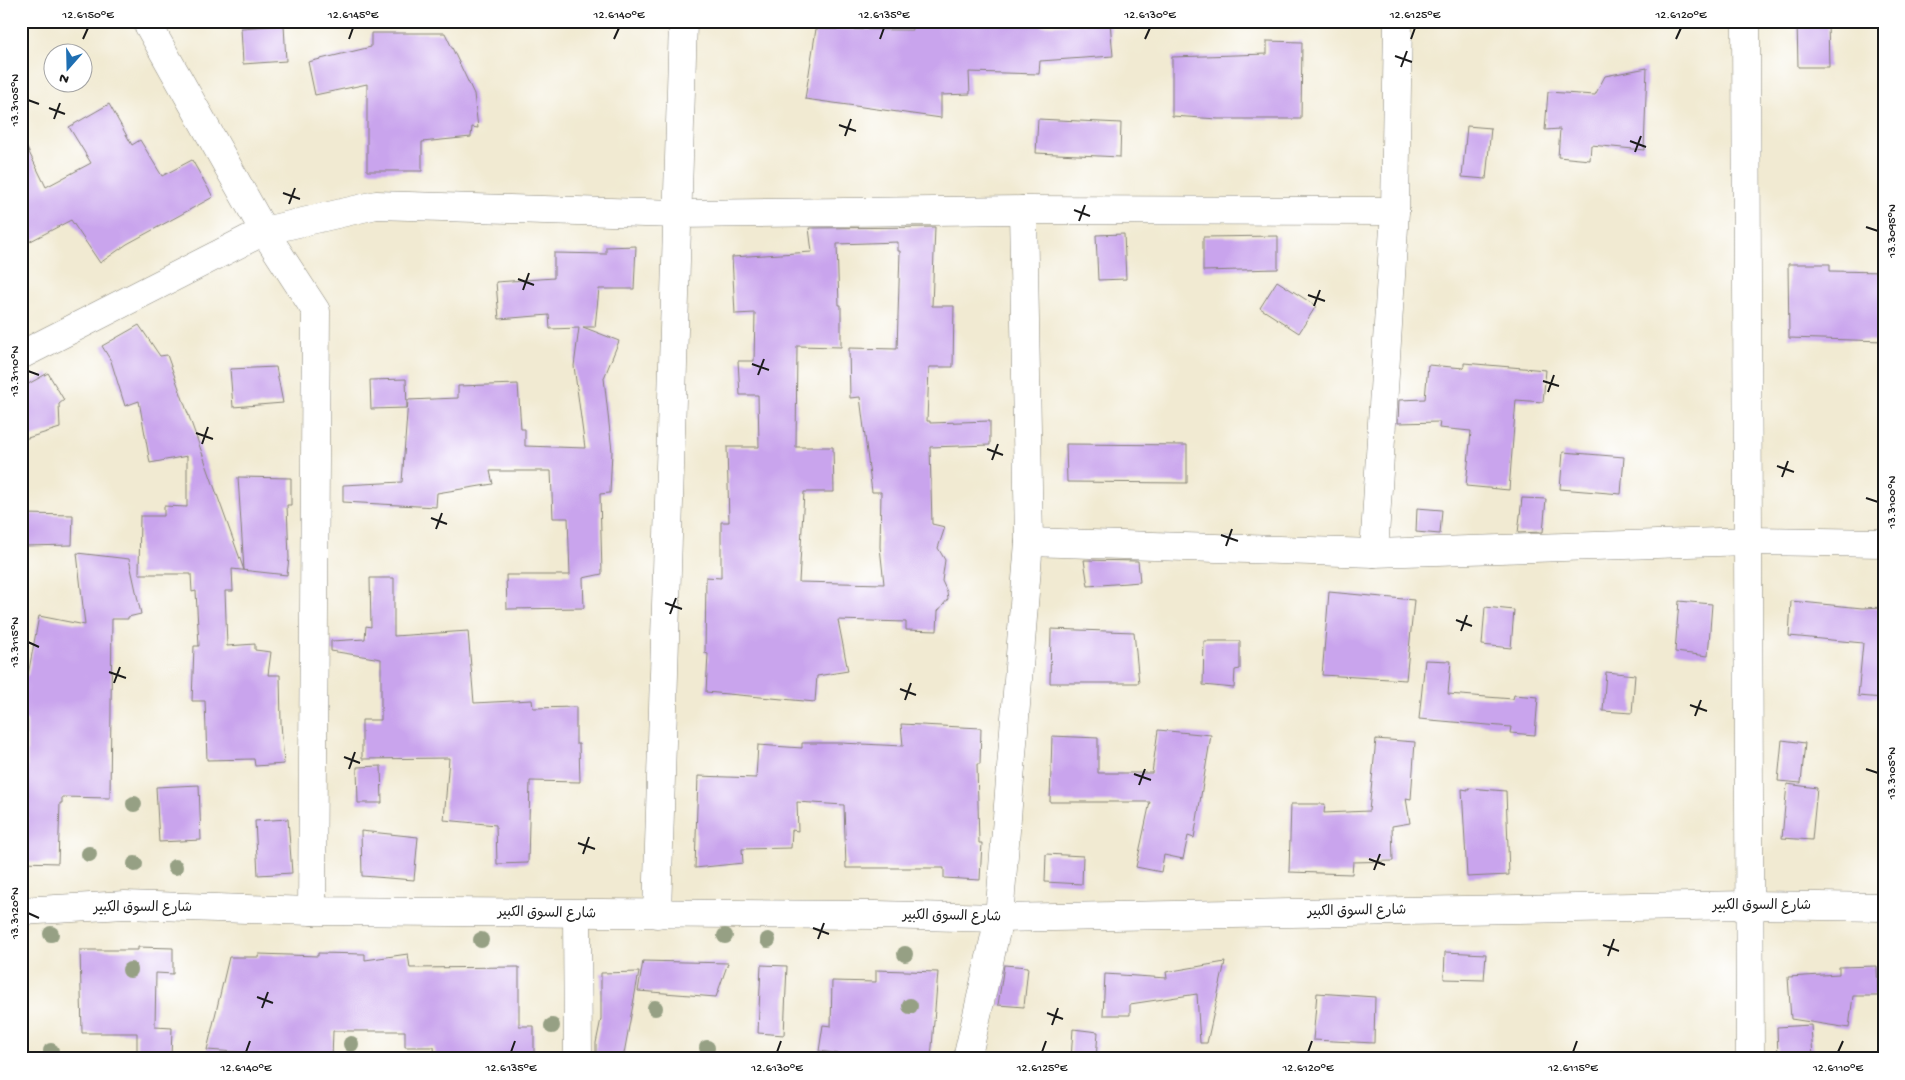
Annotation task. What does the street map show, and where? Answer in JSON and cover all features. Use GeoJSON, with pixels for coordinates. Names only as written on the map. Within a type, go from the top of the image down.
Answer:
{"type":"FeatureCollection","features":[{"type":"Feature","properties":{"kind":"street"},"geometry":{"type":"LineString","coordinates":[[146,21],[264,230],[316,311],[312,911]]}},
{"type":"Feature","properties":{"kind":"street"},"geometry":{"type":"LineString","coordinates":[[657,914],[683,21]]}},
{"type":"Feature","properties":{"kind":"street"},"geometry":{"type":"LineString","coordinates":[[1374,554],[1395,211],[1398,21]]}},
{"type":"Feature","properties":{"kind":"street"},"geometry":{"type":"LineString","coordinates":[[1746,21],[1750,1059]]}},
{"type":"Feature","properties":{"kind":"street"},"geometry":{"type":"LineString","coordinates":[[21,355],[264,230],[376,205],[677,214],[1023,210],[1395,211]]}},
{"type":"Feature","properties":{"kind":"street"},"geometry":{"type":"LineString","coordinates":[[967,1059],[998,918],[1029,542],[1023,210]]}},
{"type":"Feature","properties":{"kind":"street"},"geometry":{"type":"LineString","coordinates":[[1029,542],[1374,554],[1749,541],[1884,543]]}},
{"type":"Feature","properties":{"kind":"street","name":"شارع السوق الكبير"},"geometry":{"type":"LineString","coordinates":[[21,911],[125,906],[312,911],[998,918],[1750,905],[1884,907]]}},
{"type":"Feature","properties":{"kind":"street"},"geometry":{"type":"LineString","coordinates":[[577,914],[578,1059]]}},
{"type":"Feature","properties":{"kind":"building"},"geometry":{"type":"Polygon","coordinates":[[[911,21],[1041,21],[1041,26],[1110,22],[1113,56],[1040,61],[1039,74],[969,72],[970,94],[941,95],[941,118],[805,99],[816,29],[912,30],[911,21]]]}},
{"type":"Feature","properties":{"kind":"building"},"geometry":{"type":"Polygon","coordinates":[[[1797,21],[1828,21],[1829,67],[1798,67],[1797,21]]]}},
{"type":"Feature","properties":{"kind":"building"},"geometry":{"type":"Polygon","coordinates":[[[284,25],[286,61],[243,64],[241,28],[284,25]]]}},
{"type":"Feature","properties":{"kind":"building"},"geometry":{"type":"Polygon","coordinates":[[[371,33],[445,33],[474,94],[478,128],[472,127],[471,137],[422,142],[422,171],[367,171],[367,84],[315,95],[308,62],[371,47],[371,33]]]}},
{"type":"Feature","properties":{"kind":"building"},"geometry":{"type":"Polygon","coordinates":[[[1267,41],[1302,42],[1301,119],[1218,119],[1172,116],[1172,57],[1267,54],[1267,41]]]}},
{"type":"Feature","properties":{"kind":"building"},"geometry":{"type":"Polygon","coordinates":[[[1647,68],[1644,150],[1591,145],[1590,160],[1558,157],[1560,129],[1545,130],[1548,92],[1595,95],[1605,76],[1647,68]]]}},
{"type":"Feature","properties":{"kind":"building"},"geometry":{"type":"Polygon","coordinates":[[[109,104],[132,145],[140,140],[162,176],[192,160],[213,197],[127,244],[100,263],[71,220],[21,246],[21,136],[46,187],[91,163],[69,127],[109,104]]]}},
{"type":"Feature","properties":{"kind":"building"},"geometry":{"type":"Polygon","coordinates":[[[1038,119],[1121,123],[1120,157],[1036,153],[1038,119]]]}},
{"type":"Feature","properties":{"kind":"building"},"geometry":{"type":"Polygon","coordinates":[[[1467,126],[1491,128],[1486,179],[1462,177],[1467,126]]]}},
{"type":"Feature","properties":{"kind":"building"},"geometry":{"type":"Polygon","coordinates":[[[935,227],[932,306],[954,306],[953,367],[929,367],[927,421],[930,421],[930,423],[990,421],[990,445],[930,447],[932,524],[945,527],[938,548],[945,560],[942,581],[948,599],[938,611],[937,631],[906,630],[906,622],[838,620],[848,671],[817,676],[815,702],[706,692],[708,654],[705,653],[706,577],[721,578],[721,522],[729,522],[727,447],[759,447],[758,395],[740,395],[738,361],[754,361],[755,313],[735,314],[732,257],[812,252],[809,228],[935,227]],[[898,242],[837,244],[839,305],[841,305],[841,347],[797,346],[796,447],[833,447],[834,492],[804,492],[799,582],[884,584],[880,547],[881,492],[872,492],[860,397],[850,398],[849,348],[897,349],[900,251],[898,251],[898,242]]]}},
{"type":"Feature","properties":{"kind":"building"},"geometry":{"type":"Polygon","coordinates":[[[1124,234],[1126,279],[1098,280],[1096,235],[1124,234]]]}},
{"type":"Feature","properties":{"kind":"building"},"geometry":{"type":"Polygon","coordinates":[[[1278,236],[1278,269],[1203,271],[1203,237],[1278,236]]]}},
{"type":"Feature","properties":{"kind":"building"},"geometry":{"type":"Polygon","coordinates":[[[636,246],[634,289],[599,289],[595,327],[583,327],[619,341],[604,378],[612,451],[610,493],[600,494],[602,574],[583,578],[584,608],[507,609],[506,575],[570,575],[568,518],[553,518],[551,471],[490,471],[493,484],[437,493],[436,507],[343,502],[343,485],[402,482],[408,400],[458,398],[458,386],[518,384],[521,429],[525,429],[525,446],[585,448],[574,366],[579,328],[550,329],[549,315],[499,319],[496,282],[554,278],[554,253],[606,254],[606,247],[636,246]]]}},
{"type":"Feature","properties":{"kind":"building"},"geometry":{"type":"Polygon","coordinates":[[[1788,264],[1830,264],[1830,271],[1884,272],[1884,341],[1789,338],[1788,264]]]}},
{"type":"Feature","properties":{"kind":"building"},"geometry":{"type":"Polygon","coordinates":[[[1277,281],[1316,306],[1299,333],[1260,308],[1277,281]]]}},
{"type":"Feature","properties":{"kind":"building"},"geometry":{"type":"Polygon","coordinates":[[[139,325],[160,356],[167,355],[244,570],[238,477],[291,478],[291,505],[287,505],[289,558],[287,575],[232,569],[233,591],[225,591],[227,646],[255,644],[255,650],[271,652],[268,675],[280,675],[284,764],[255,766],[254,759],[207,760],[205,701],[192,701],[194,646],[199,646],[196,591],[192,592],[191,574],[139,574],[140,516],[164,516],[164,506],[187,507],[187,456],[150,463],[139,401],[125,406],[111,361],[102,346],[139,325]]]}},
{"type":"Feature","properties":{"kind":"building"},"geometry":{"type":"Polygon","coordinates":[[[1464,363],[1546,370],[1543,402],[1516,400],[1509,490],[1466,486],[1471,431],[1439,428],[1440,422],[1398,423],[1399,400],[1425,399],[1428,365],[1464,368],[1464,363]]]}},
{"type":"Feature","properties":{"kind":"building"},"geometry":{"type":"Polygon","coordinates":[[[276,367],[283,403],[233,407],[230,369],[276,367]]]}},
{"type":"Feature","properties":{"kind":"building"},"geometry":{"type":"Polygon","coordinates":[[[48,373],[64,400],[59,404],[60,428],[21,440],[21,388],[48,373]]]}},
{"type":"Feature","properties":{"kind":"building"},"geometry":{"type":"Polygon","coordinates":[[[406,379],[407,408],[371,409],[370,380],[406,379]]]}},
{"type":"Feature","properties":{"kind":"building"},"geometry":{"type":"Polygon","coordinates":[[[1066,444],[1187,445],[1187,483],[1067,482],[1066,444]]]}},
{"type":"Feature","properties":{"kind":"building"},"geometry":{"type":"Polygon","coordinates":[[[1563,452],[1624,457],[1621,494],[1560,489],[1563,452]]]}},
{"type":"Feature","properties":{"kind":"building"},"geometry":{"type":"Polygon","coordinates":[[[1522,498],[1546,499],[1543,532],[1518,533],[1522,498]]]}},
{"type":"Feature","properties":{"kind":"building"},"geometry":{"type":"Polygon","coordinates":[[[1417,508],[1442,510],[1440,534],[1416,532],[1417,508]]]}},
{"type":"Feature","properties":{"kind":"building"},"geometry":{"type":"Polygon","coordinates":[[[26,514],[73,515],[72,545],[25,546],[26,514]]]}},
{"type":"Feature","properties":{"kind":"building"},"geometry":{"type":"Polygon","coordinates":[[[77,553],[129,559],[141,614],[128,617],[128,619],[112,619],[110,798],[62,797],[62,803],[60,803],[58,863],[21,862],[21,825],[28,825],[27,720],[21,721],[21,676],[28,675],[39,616],[85,625],[77,553]]]}},
{"type":"Feature","properties":{"kind":"building"},"geometry":{"type":"Polygon","coordinates":[[[1084,560],[1138,561],[1140,582],[1088,586],[1084,560]]]}},
{"type":"Feature","properties":{"kind":"building"},"geometry":{"type":"Polygon","coordinates":[[[370,578],[394,578],[394,636],[468,631],[474,703],[532,700],[533,708],[576,707],[576,744],[579,744],[580,782],[530,781],[528,863],[497,864],[496,825],[444,820],[449,758],[362,759],[362,720],[381,720],[381,659],[331,651],[331,641],[365,639],[366,626],[371,627],[370,578]]]}},
{"type":"Feature","properties":{"kind":"building"},"geometry":{"type":"Polygon","coordinates":[[[1329,592],[1414,600],[1406,680],[1322,675],[1329,592]]]}},
{"type":"Feature","properties":{"kind":"building"},"geometry":{"type":"Polygon","coordinates":[[[1679,601],[1712,604],[1708,656],[1675,652],[1679,601]]]}},
{"type":"Feature","properties":{"kind":"building"},"geometry":{"type":"Polygon","coordinates":[[[1791,601],[1862,608],[1884,607],[1884,698],[1858,696],[1863,643],[1789,636],[1791,601]]]}},
{"type":"Feature","properties":{"kind":"building"},"geometry":{"type":"Polygon","coordinates":[[[1485,607],[1514,610],[1511,648],[1482,645],[1485,607]]]}},
{"type":"Feature","properties":{"kind":"building"},"geometry":{"type":"Polygon","coordinates":[[[1051,629],[1134,632],[1139,683],[1050,683],[1051,629]]]}},
{"type":"Feature","properties":{"kind":"building"},"geometry":{"type":"Polygon","coordinates":[[[1204,641],[1240,641],[1240,669],[1235,670],[1234,688],[1203,685],[1204,641]]]}},
{"type":"Feature","properties":{"kind":"building"},"geometry":{"type":"Polygon","coordinates":[[[1425,660],[1451,661],[1448,694],[1513,699],[1514,695],[1538,697],[1535,735],[1510,733],[1511,727],[1419,719],[1425,660]]]}},
{"type":"Feature","properties":{"kind":"building"},"geometry":{"type":"Polygon","coordinates":[[[1606,672],[1635,675],[1632,713],[1603,711],[1606,672]]]}},
{"type":"Feature","properties":{"kind":"building"},"geometry":{"type":"Polygon","coordinates":[[[901,724],[981,728],[980,764],[977,764],[979,843],[982,843],[980,880],[944,878],[944,868],[846,868],[844,805],[797,802],[798,831],[792,830],[791,848],[742,849],[743,863],[695,868],[698,776],[756,778],[758,745],[802,748],[802,743],[903,746],[901,724]]]}},
{"type":"Feature","properties":{"kind":"building"},"geometry":{"type":"Polygon","coordinates":[[[1158,730],[1211,735],[1194,838],[1188,836],[1183,859],[1164,855],[1161,872],[1136,867],[1150,802],[1050,802],[1052,736],[1098,738],[1098,773],[1152,773],[1158,730]]]}},
{"type":"Feature","properties":{"kind":"building"},"geometry":{"type":"Polygon","coordinates":[[[1376,739],[1415,742],[1411,799],[1406,798],[1410,823],[1392,826],[1393,861],[1353,862],[1352,874],[1289,872],[1291,804],[1325,804],[1324,813],[1369,811],[1376,739]]]}},
{"type":"Feature","properties":{"kind":"building"},"geometry":{"type":"Polygon","coordinates":[[[1782,740],[1805,743],[1801,783],[1778,781],[1782,740]]]}},
{"type":"Feature","properties":{"kind":"building"},"geometry":{"type":"Polygon","coordinates":[[[381,766],[382,803],[358,803],[357,767],[381,766]]]}},
{"type":"Feature","properties":{"kind":"building"},"geometry":{"type":"Polygon","coordinates":[[[1787,784],[1817,788],[1812,840],[1782,838],[1787,784]]]}},
{"type":"Feature","properties":{"kind":"building"},"geometry":{"type":"Polygon","coordinates":[[[199,785],[201,840],[159,842],[156,787],[199,785]]]}},
{"type":"Feature","properties":{"kind":"building"},"geometry":{"type":"Polygon","coordinates":[[[1468,788],[1506,791],[1509,875],[1467,877],[1462,789],[1468,790],[1468,788]]]}},
{"type":"Feature","properties":{"kind":"building"},"geometry":{"type":"Polygon","coordinates":[[[288,819],[292,873],[258,875],[255,821],[288,819]]]}},
{"type":"Feature","properties":{"kind":"building"},"geometry":{"type":"Polygon","coordinates":[[[361,831],[418,837],[414,880],[362,876],[361,831]]]}},
{"type":"Feature","properties":{"kind":"building"},"geometry":{"type":"Polygon","coordinates":[[[1046,854],[1083,856],[1082,884],[1045,882],[1046,854]]]}},
{"type":"Feature","properties":{"kind":"building"},"geometry":{"type":"Polygon","coordinates":[[[138,947],[173,948],[173,974],[156,973],[155,1027],[172,1028],[171,1059],[137,1059],[137,1033],[82,1033],[80,950],[138,950],[138,947]]]}},
{"type":"Feature","properties":{"kind":"building"},"geometry":{"type":"Polygon","coordinates":[[[1445,952],[1486,954],[1484,980],[1444,979],[1445,952]]]}},
{"type":"Feature","properties":{"kind":"building"},"geometry":{"type":"Polygon","coordinates":[[[318,953],[365,954],[365,960],[408,954],[410,968],[519,967],[519,1026],[534,1026],[534,1059],[435,1059],[434,1047],[405,1047],[405,1031],[333,1031],[332,1059],[276,1059],[276,1055],[207,1050],[229,957],[259,957],[259,954],[318,956],[318,953]]]}},
{"type":"Feature","properties":{"kind":"building"},"geometry":{"type":"Polygon","coordinates":[[[643,961],[728,963],[716,997],[638,991],[643,961]]]}},
{"type":"Feature","properties":{"kind":"building"},"geometry":{"type":"Polygon","coordinates":[[[1225,962],[1207,1043],[1200,1043],[1197,994],[1130,1004],[1130,1015],[1103,1015],[1105,974],[1167,978],[1166,972],[1225,962]]]}},
{"type":"Feature","properties":{"kind":"building"},"geometry":{"type":"Polygon","coordinates":[[[761,965],[787,966],[784,1035],[758,1033],[761,965]]]}},
{"type":"Feature","properties":{"kind":"building"},"geometry":{"type":"Polygon","coordinates":[[[1004,965],[1028,967],[1024,1007],[998,1005],[1004,965]]]}},
{"type":"Feature","properties":{"kind":"building"},"geometry":{"type":"Polygon","coordinates":[[[1877,966],[1878,996],[1853,996],[1849,1028],[1791,1019],[1788,977],[1839,974],[1839,967],[1877,966]]]}},
{"type":"Feature","properties":{"kind":"building"},"geometry":{"type":"Polygon","coordinates":[[[876,970],[938,972],[931,1059],[839,1059],[840,1054],[819,1051],[823,1025],[831,1026],[832,981],[876,982],[876,970]]]}},
{"type":"Feature","properties":{"kind":"building"},"geometry":{"type":"Polygon","coordinates":[[[639,972],[623,1059],[596,1059],[596,1043],[601,1019],[601,973],[639,972]]]}},
{"type":"Feature","properties":{"kind":"building"},"geometry":{"type":"Polygon","coordinates":[[[1317,993],[1375,997],[1374,1043],[1313,1040],[1317,993]]]}},
{"type":"Feature","properties":{"kind":"building"},"geometry":{"type":"Polygon","coordinates":[[[1811,1025],[1813,1059],[1778,1059],[1777,1027],[1811,1025]]]}},
{"type":"Feature","properties":{"kind":"building"},"geometry":{"type":"Polygon","coordinates":[[[1073,1029],[1098,1032],[1096,1059],[1071,1059],[1073,1029]]]}}]}
